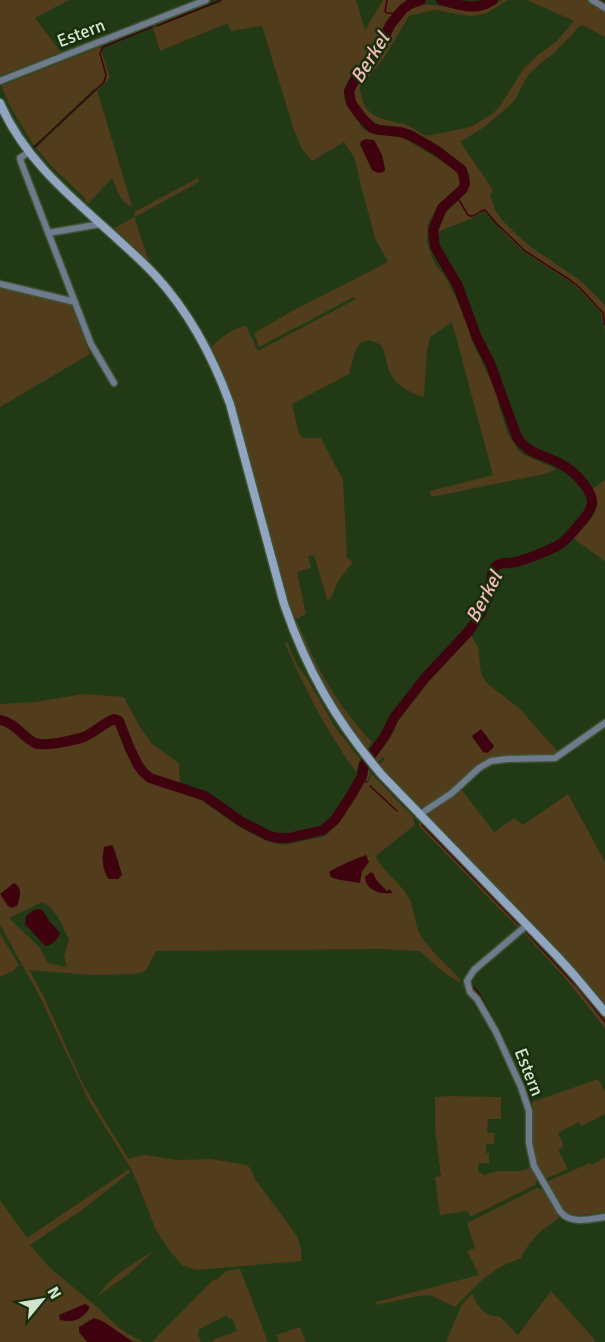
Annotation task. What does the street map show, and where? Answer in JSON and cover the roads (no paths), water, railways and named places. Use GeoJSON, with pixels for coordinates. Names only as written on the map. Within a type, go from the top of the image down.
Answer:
{"type":"FeatureCollection","features":[{"type":"Feature","properties":{"kind":"street","name":"Estern"},"geometry":{"type":"LineString","coordinates":[[0,81],[206,0]]}},
{"type":"Feature","properties":{"kind":"street"},"geometry":{"type":"LineString","coordinates":[[592,0],[605,9]]}},
{"type":"Feature","properties":{"kind":"street"},"geometry":{"type":"LineString","coordinates":[[0,103],[29,152],[56,182],[140,261],[167,290],[196,331],[230,404],[291,624],[320,689],[358,747],[419,815],[576,976],[605,1012]]}},
{"type":"Feature","properties":{"kind":"street"},"geometry":{"type":"LineString","coordinates":[[29,152],[20,158],[21,162],[91,344],[114,383]]}},
{"type":"Feature","properties":{"kind":"street"},"geometry":{"type":"LineString","coordinates":[[48,233],[101,224]]}},
{"type":"Feature","properties":{"kind":"street"},"geometry":{"type":"LineString","coordinates":[[0,284],[75,302]]}},
{"type":"Feature","properties":{"kind":"street"},"geometry":{"type":"LineString","coordinates":[[419,815],[452,793],[479,768],[491,761],[555,758],[605,723]]}},
{"type":"Feature","properties":{"kind":"street","name":"Estern"},"geometry":{"type":"LineString","coordinates":[[527,925],[474,970],[466,981],[467,986],[496,1032],[521,1087],[529,1111],[529,1143],[534,1166],[560,1211],[563,1216],[574,1220],[605,1217]]}},
{"type":"Feature","properties":{"kind":"waterway"},"geometry":{"type":"LineString","coordinates":[[157,26],[221,0]]}},
{"type":"Feature","properties":{"kind":"waterway"},"geometry":{"type":"LineString","coordinates":[[387,0],[385,11],[399,14]]}},
{"type":"Feature","properties":{"kind":"waterway","name":"Berkel"},"geometry":{"type":"LineString","coordinates":[[0,720],[10,724],[35,743],[46,744],[86,736],[114,719],[119,721],[138,765],[150,778],[205,796],[242,822],[269,836],[289,838],[323,830],[335,820],[352,794],[362,776],[364,765],[385,736],[394,718],[425,678],[469,631],[481,613],[488,598],[495,567],[502,563],[526,559],[557,546],[565,541],[590,511],[592,498],[579,478],[563,465],[531,451],[517,437],[458,286],[435,247],[433,230],[442,208],[463,189],[465,183],[462,170],[436,150],[410,135],[372,128],[351,103],[349,91],[357,76],[378,51],[390,25],[403,9],[421,0]]}},
{"type":"Feature","properties":{"kind":"waterway","name":"Berkel"},"geometry":{"type":"LineString","coordinates":[[441,0],[473,7],[493,0]]}},
{"type":"Feature","properties":{"kind":"waterway"},"geometry":{"type":"LineString","coordinates":[[601,0],[605,3]]}},
{"type":"Feature","properties":{"kind":"waterway"},"geometry":{"type":"LineString","coordinates":[[32,149],[104,82],[106,75],[100,53],[103,47],[152,27]]}},
{"type":"Feature","properties":{"kind":"waterway"},"geometry":{"type":"LineString","coordinates":[[456,195],[468,215],[473,216],[485,210],[525,251],[580,288],[603,313],[605,325]]}},
{"type":"Feature","properties":{"kind":"waterway","name":"Berkel"},"geometry":{"type":"LineString","coordinates":[[361,777],[366,782]]}},
{"type":"Feature","properties":{"kind":"waterway"},"geometry":{"type":"LineString","coordinates":[[370,786],[397,811]]}},
{"type":"Feature","properties":{"kind":"waterway"},"geometry":{"type":"LineString","coordinates":[[422,825],[521,927]]}},
{"type":"Feature","properties":{"kind":"waterway"},"geometry":{"type":"LineString","coordinates":[[526,932],[579,989],[605,1022]]}},
{"type":"Feature","properties":{"kind":"waterway"},"geometry":{"type":"LineString","coordinates":[[475,973],[521,934]]}},
{"type":"Feature","properties":{"kind":"waterway"},"geometry":{"type":"LineString","coordinates":[[470,982],[480,995],[501,1034],[529,1096],[532,1109]]}},
{"type":"Feature","properties":{"kind":"waterway"},"geometry":{"type":"LineString","coordinates":[[585,1217],[605,1214]]}}]}
